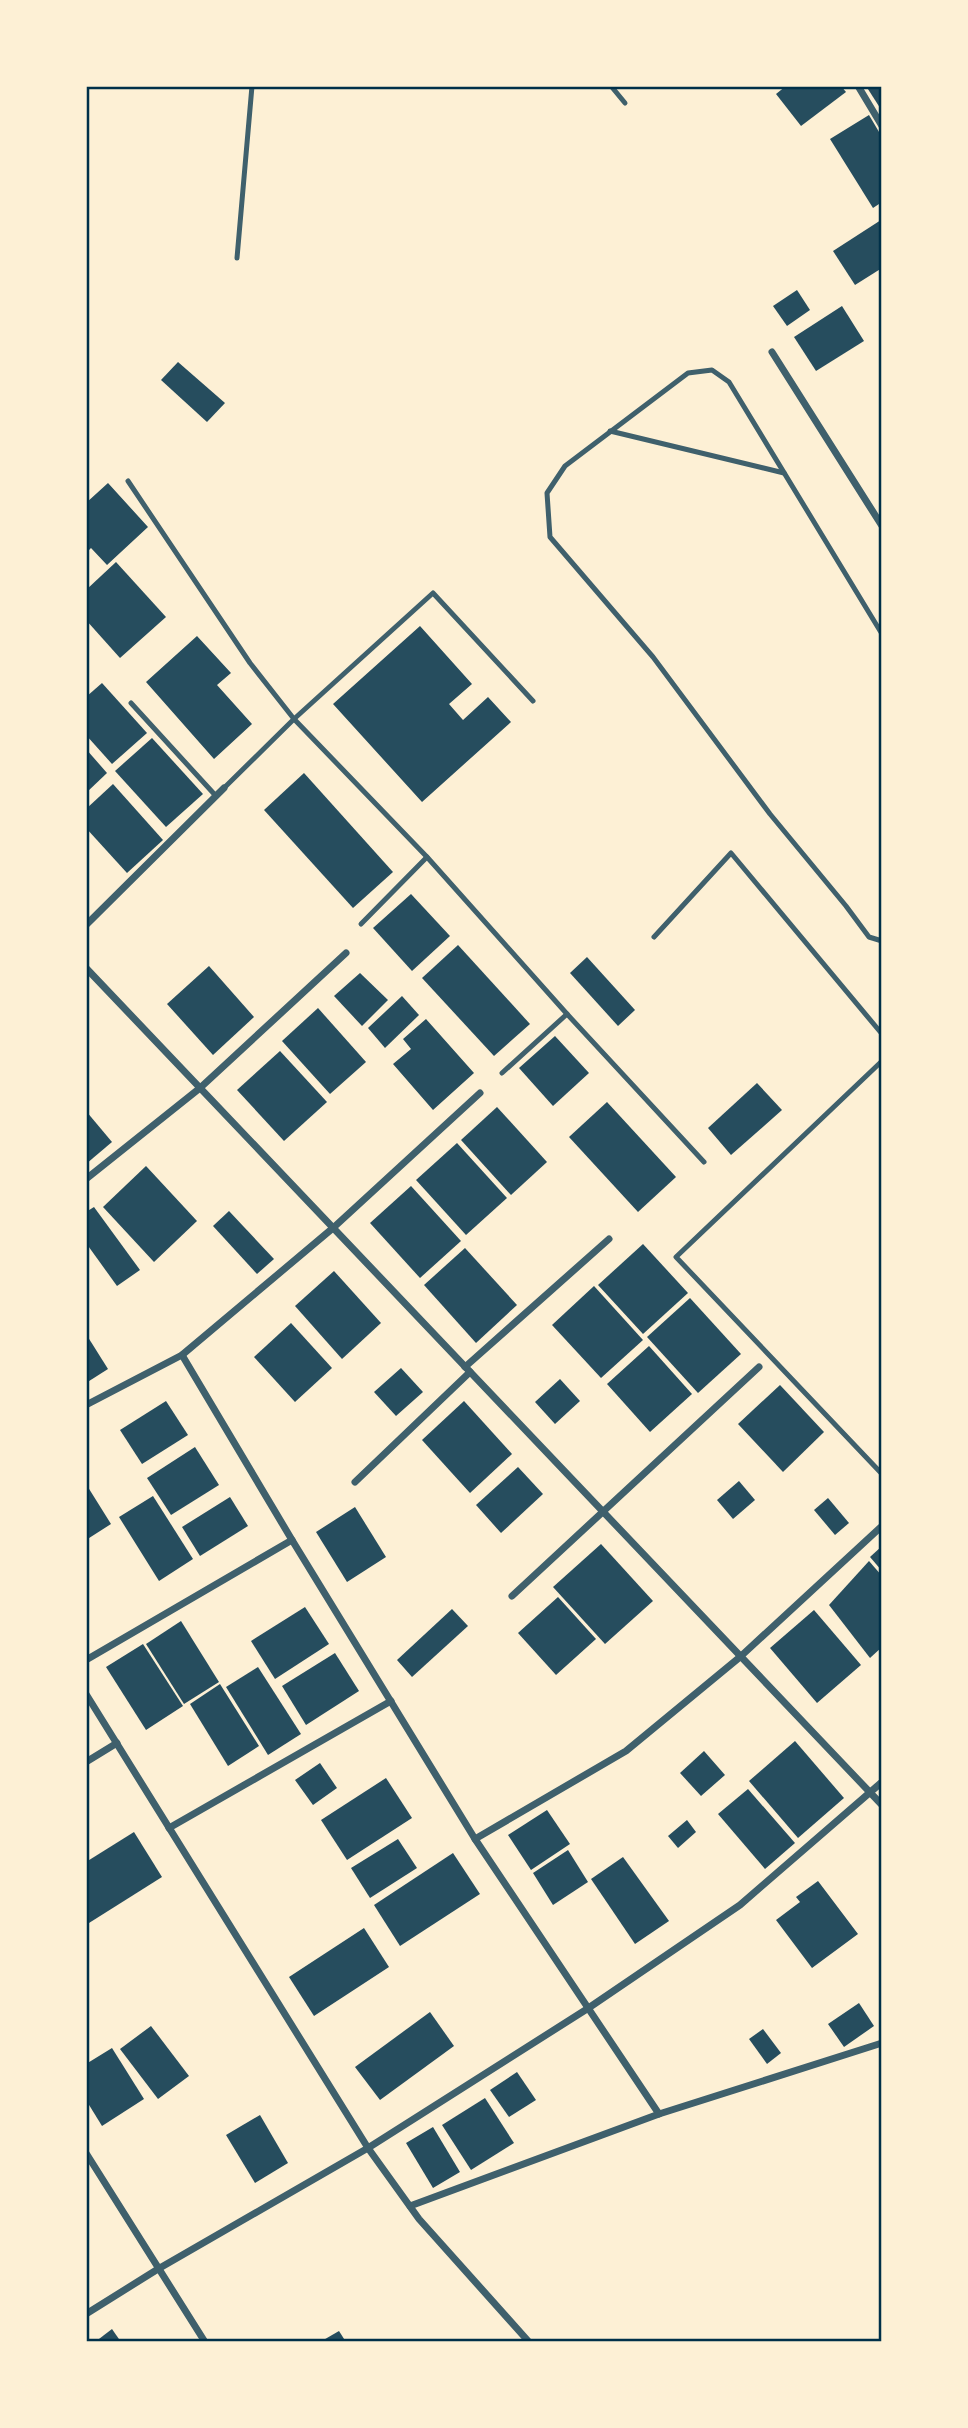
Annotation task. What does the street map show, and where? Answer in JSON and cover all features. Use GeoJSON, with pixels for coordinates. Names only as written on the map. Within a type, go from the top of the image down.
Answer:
{"type":"FeatureCollection","features":[{"type":"Feature","properties":{"kind":"street"},"geometry":{"type":"LineString","coordinates":[[858,86],[882,125]]}},
{"type":"Feature","properties":{"kind":"street"},"geometry":{"type":"LineString","coordinates":[[772,352],[882,526]]}},
{"type":"Feature","properties":{"kind":"street"},"geometry":{"type":"LineString","coordinates":[[86,925],[224,788]]}},
{"type":"Feature","properties":{"kind":"street"},"geometry":{"type":"LineString","coordinates":[[86,1180],[200,1088],[346,953]]}},
{"type":"Feature","properties":{"kind":"street"},"geometry":{"type":"LineString","coordinates":[[86,968],[882,1805]]}},
{"type":"Feature","properties":{"kind":"street"},"geometry":{"type":"LineString","coordinates":[[86,1405],[182,1355],[333,1228],[480,1093]]}},
{"type":"Feature","properties":{"kind":"street"},"geometry":{"type":"LineString","coordinates":[[355,1482],[468,1370],[609,1239]]}},
{"type":"Feature","properties":{"kind":"street"},"geometry":{"type":"LineString","coordinates":[[182,1355],[475,1839],[659,2114]]}},
{"type":"Feature","properties":{"kind":"street"},"geometry":{"type":"LineString","coordinates":[[512,1596],[759,1367]]}},
{"type":"Feature","properties":{"kind":"street"},"geometry":{"type":"LineString","coordinates":[[475,1839],[626,1751],[740,1657],[882,1526]]}},
{"type":"Feature","properties":{"kind":"street"},"geometry":{"type":"LineString","coordinates":[[86,1660],[292,1540]]}},
{"type":"Feature","properties":{"kind":"street"},"geometry":{"type":"LineString","coordinates":[[86,1694],[368,2148],[410,2207],[529,2342]]}},
{"type":"Feature","properties":{"kind":"street"},"geometry":{"type":"LineString","coordinates":[[169,1828],[391,1701]]}},
{"type":"Feature","properties":{"kind":"street"},"geometry":{"type":"LineString","coordinates":[[86,1762],[117,1743]]}},
{"type":"Feature","properties":{"kind":"street"},"geometry":{"type":"LineString","coordinates":[[86,2314],[158,2269],[368,2148],[587,2009],[740,1905],[882,1782]]}},
{"type":"Feature","properties":{"kind":"street"},"geometry":{"type":"LineString","coordinates":[[410,2207],[659,2114],[882,2043]]}},
{"type":"Feature","properties":{"kind":"street"},"geometry":{"type":"LineString","coordinates":[[86,2153],[205,2342]]}},
{"type":"Feature","properties":{"kind":"lane"},"geometry":{"type":"LineString","coordinates":[[237,258],[252,86]]}},
{"type":"Feature","properties":{"kind":"lane"},"geometry":{"type":"LineString","coordinates":[[611,86],[625,103]]}},
{"type":"Feature","properties":{"kind":"lane"},"geometry":{"type":"LineString","coordinates":[[882,634],[729,382],[712,370],[688,373],[610,431],[565,466],[547,493],[550,537],[653,657],[769,814],[869,937],[882,941]]}},
{"type":"Feature","properties":{"kind":"lane"},"geometry":{"type":"LineString","coordinates":[[610,431],[785,474]]}},
{"type":"Feature","properties":{"kind":"lane"},"geometry":{"type":"LineString","coordinates":[[128,481],[250,663],[294,719],[426,857],[704,1162]]}},
{"type":"Feature","properties":{"kind":"lane"},"geometry":{"type":"LineString","coordinates":[[224,788],[294,719],[433,593],[533,701]]}},
{"type":"Feature","properties":{"kind":"lane"},"geometry":{"type":"LineString","coordinates":[[131,703],[216,796]]}},
{"type":"Feature","properties":{"kind":"lane"},"geometry":{"type":"LineString","coordinates":[[654,937],[731,853],[882,1034]]}},
{"type":"Feature","properties":{"kind":"lane"},"geometry":{"type":"LineString","coordinates":[[361,924],[426,857]]}},
{"type":"Feature","properties":{"kind":"lane"},"geometry":{"type":"LineString","coordinates":[[502,1073],[567,1014]]}},
{"type":"Feature","properties":{"kind":"lane"},"geometry":{"type":"LineString","coordinates":[[882,1061],[676,1257],[882,1474]]}},
{"type":"Feature","properties":{"kind":"building"},"geometry":{"type":"Polygon","coordinates":[[[786,86],[841,86],[846,92],[801,126],[776,94],[786,86]]]}},
{"type":"Feature","properties":{"kind":"building"},"geometry":{"type":"Polygon","coordinates":[[[866,86],[882,86],[882,111],[866,86]]]}},
{"type":"Feature","properties":{"kind":"building"},"geometry":{"type":"Polygon","coordinates":[[[869,115],[882,137],[882,202],[873,208],[830,139],[869,115]]]}},
{"type":"Feature","properties":{"kind":"building"},"geometry":{"type":"Polygon","coordinates":[[[881,220],[882,268],[855,285],[833,251],[881,220]]]}},
{"type":"Feature","properties":{"kind":"building"},"geometry":{"type":"Polygon","coordinates":[[[797,290],[810,310],[787,326],[773,306],[797,290]]]}},
{"type":"Feature","properties":{"kind":"building"},"geometry":{"type":"Polygon","coordinates":[[[842,306],[864,341],[816,371],[794,337],[842,306]]]}},
{"type":"Feature","properties":{"kind":"building"},"geometry":{"type":"Polygon","coordinates":[[[178,362],[225,403],[207,422],[161,380],[178,362]]]}},
{"type":"Feature","properties":{"kind":"building"},"geometry":{"type":"Polygon","coordinates":[[[108,483],[148,527],[107,565],[91,548],[86,553],[86,503],[108,483]]]}},
{"type":"Feature","properties":{"kind":"building"},"geometry":{"type":"Polygon","coordinates":[[[116,562],[166,617],[120,658],[86,620],[86,590],[116,562]]]}},
{"type":"Feature","properties":{"kind":"building"},"geometry":{"type":"Polygon","coordinates":[[[420,626],[472,684],[449,704],[463,720],[488,697],[511,722],[422,802],[333,704],[420,626]]]}},
{"type":"Feature","properties":{"kind":"building"},"geometry":{"type":"Polygon","coordinates":[[[197,636],[231,673],[217,685],[252,724],[214,759],[146,682],[197,636]]]}},
{"type":"Feature","properties":{"kind":"building"},"geometry":{"type":"Polygon","coordinates":[[[102,683],[147,733],[112,764],[86,735],[86,697],[102,683]]]}},
{"type":"Feature","properties":{"kind":"building"},"geometry":{"type":"Polygon","coordinates":[[[152,738],[203,794],[166,827],[115,771],[152,738]]]}},
{"type":"Feature","properties":{"kind":"building"},"geometry":{"type":"Polygon","coordinates":[[[86,749],[107,773],[86,793],[86,749]]]}},
{"type":"Feature","properties":{"kind":"building"},"geometry":{"type":"Polygon","coordinates":[[[304,773],[393,872],[353,908],[264,810],[304,773]]]}},
{"type":"Feature","properties":{"kind":"building"},"geometry":{"type":"Polygon","coordinates":[[[113,784],[163,840],[127,873],[86,828],[86,809],[113,784]]]}},
{"type":"Feature","properties":{"kind":"building"},"geometry":{"type":"Polygon","coordinates":[[[411,894],[450,936],[412,971],[373,928],[411,894]]]}},
{"type":"Feature","properties":{"kind":"building"},"geometry":{"type":"Polygon","coordinates":[[[458,945],[530,1024],[494,1056],[422,978],[458,945]]]}},
{"type":"Feature","properties":{"kind":"building"},"geometry":{"type":"Polygon","coordinates":[[[587,957],[635,1010],[618,1026],[570,973],[587,957]]]}},
{"type":"Feature","properties":{"kind":"building"},"geometry":{"type":"Polygon","coordinates":[[[209,966],[254,1017],[213,1055],[167,1004],[209,966]]]}},
{"type":"Feature","properties":{"kind":"building"},"geometry":{"type":"Polygon","coordinates":[[[360,973],[388,1000],[362,1026],[334,996],[360,973]]]}},
{"type":"Feature","properties":{"kind":"building"},"geometry":{"type":"Polygon","coordinates":[[[402,996],[419,1015],[385,1048],[368,1028],[402,996]]]}},
{"type":"Feature","properties":{"kind":"building"},"geometry":{"type":"Polygon","coordinates":[[[318,1008],[366,1062],[330,1094],[282,1041],[318,1008]]]}},
{"type":"Feature","properties":{"kind":"building"},"geometry":{"type":"Polygon","coordinates":[[[426,1019],[474,1073],[433,1110],[393,1064],[411,1049],[403,1039],[426,1019]]]}},
{"type":"Feature","properties":{"kind":"building"},"geometry":{"type":"Polygon","coordinates":[[[555,1036],[589,1073],[553,1106],[519,1068],[555,1036]]]}},
{"type":"Feature","properties":{"kind":"building"},"geometry":{"type":"Polygon","coordinates":[[[280,1051],[327,1102],[284,1141],[237,1090],[280,1051]]]}},
{"type":"Feature","properties":{"kind":"building"},"geometry":{"type":"Polygon","coordinates":[[[757,1083],[782,1110],[731,1155],[708,1128],[757,1083]]]}},
{"type":"Feature","properties":{"kind":"building"},"geometry":{"type":"Polygon","coordinates":[[[607,1102],[676,1177],[638,1212],[569,1137],[607,1102]]]}},
{"type":"Feature","properties":{"kind":"building"},"geometry":{"type":"Polygon","coordinates":[[[497,1107],[547,1162],[511,1195],[461,1140],[497,1107]]]}},
{"type":"Feature","properties":{"kind":"building"},"geometry":{"type":"Polygon","coordinates":[[[86,1111],[112,1142],[86,1164],[86,1111]]]}},
{"type":"Feature","properties":{"kind":"building"},"geometry":{"type":"Polygon","coordinates":[[[457,1143],[507,1198],[466,1235],[416,1180],[457,1143]]]}},
{"type":"Feature","properties":{"kind":"building"},"geometry":{"type":"Polygon","coordinates":[[[146,1166],[197,1221],[154,1262],[103,1207],[146,1166]]]}},
{"type":"Feature","properties":{"kind":"building"},"geometry":{"type":"Polygon","coordinates":[[[411,1186],[461,1241],[420,1278],[370,1223],[411,1186]]]}},
{"type":"Feature","properties":{"kind":"building"},"geometry":{"type":"Polygon","coordinates":[[[94,1207],[140,1270],[117,1286],[86,1243],[86,1212],[94,1207]]]}},
{"type":"Feature","properties":{"kind":"building"},"geometry":{"type":"Polygon","coordinates":[[[229,1211],[274,1259],[257,1274],[213,1226],[229,1211]]]}},
{"type":"Feature","properties":{"kind":"building"},"geometry":{"type":"Polygon","coordinates":[[[643,1244],[688,1293],[643,1334],[598,1285],[643,1244]]]}},
{"type":"Feature","properties":{"kind":"building"},"geometry":{"type":"Polygon","coordinates":[[[465,1248],[517,1305],[476,1343],[424,1285],[465,1248]]]}},
{"type":"Feature","properties":{"kind":"building"},"geometry":{"type":"Polygon","coordinates":[[[334,1271],[381,1323],[342,1359],[295,1306],[334,1271]]]}},
{"type":"Feature","properties":{"kind":"building"},"geometry":{"type":"Polygon","coordinates":[[[594,1286],[643,1340],[601,1378],[552,1325],[594,1286]]]}},
{"type":"Feature","properties":{"kind":"building"},"geometry":{"type":"Polygon","coordinates":[[[690,1298],[741,1354],[698,1393],[647,1337],[690,1298]]]}},
{"type":"Feature","properties":{"kind":"building"},"geometry":{"type":"Polygon","coordinates":[[[291,1323],[332,1368],[295,1402],[254,1357],[291,1323]]]}},
{"type":"Feature","properties":{"kind":"building"},"geometry":{"type":"Polygon","coordinates":[[[86,1334],[108,1369],[86,1383],[86,1334]]]}},
{"type":"Feature","properties":{"kind":"building"},"geometry":{"type":"Polygon","coordinates":[[[649,1346],[692,1394],[650,1432],[607,1384],[649,1346]]]}},
{"type":"Feature","properties":{"kind":"building"},"geometry":{"type":"Polygon","coordinates":[[[401,1368],[423,1392],[396,1416],[374,1392],[401,1368]]]}},
{"type":"Feature","properties":{"kind":"building"},"geometry":{"type":"Polygon","coordinates":[[[560,1379],[580,1401],[555,1424],[535,1402],[560,1379]]]}},
{"type":"Feature","properties":{"kind":"building"},"geometry":{"type":"Polygon","coordinates":[[[780,1385],[824,1432],[783,1472],[738,1424],[780,1385]]]}},
{"type":"Feature","properties":{"kind":"building"},"geometry":{"type":"Polygon","coordinates":[[[166,1401],[188,1435],[142,1464],[120,1430],[166,1401]]]}},
{"type":"Feature","properties":{"kind":"building"},"geometry":{"type":"Polygon","coordinates":[[[464,1401],[512,1454],[470,1493],[422,1440],[464,1401]]]}},
{"type":"Feature","properties":{"kind":"building"},"geometry":{"type":"Polygon","coordinates":[[[195,1447],[219,1485],[171,1515],[147,1478],[195,1447]]]}},
{"type":"Feature","properties":{"kind":"building"},"geometry":{"type":"Polygon","coordinates":[[[518,1467],[543,1494],[501,1533],[476,1505],[518,1467]]]}},
{"type":"Feature","properties":{"kind":"building"},"geometry":{"type":"Polygon","coordinates":[[[739,1481],[755,1500],[733,1519],[717,1500],[739,1481]]]}},
{"type":"Feature","properties":{"kind":"building"},"geometry":{"type":"Polygon","coordinates":[[[86,1484],[111,1524],[86,1540],[86,1484]]]}},
{"type":"Feature","properties":{"kind":"building"},"geometry":{"type":"Polygon","coordinates":[[[153,1496],[193,1559],[159,1581],[119,1517],[153,1496]]]}},
{"type":"Feature","properties":{"kind":"building"},"geometry":{"type":"Polygon","coordinates":[[[230,1497],[248,1526],[200,1556],[182,1527],[230,1497]]]}},
{"type":"Feature","properties":{"kind":"building"},"geometry":{"type":"Polygon","coordinates":[[[828,1498],[849,1523],[835,1535],[814,1510],[828,1498]]]}},
{"type":"Feature","properties":{"kind":"building"},"geometry":{"type":"Polygon","coordinates":[[[355,1507],[386,1557],[347,1582],[316,1532],[355,1507]]]}},
{"type":"Feature","properties":{"kind":"building"},"geometry":{"type":"Polygon","coordinates":[[[601,1544],[653,1601],[605,1644],[553,1587],[601,1544]]]}},
{"type":"Feature","properties":{"kind":"building"},"geometry":{"type":"Polygon","coordinates":[[[882,1546],[882,1571],[870,1557],[882,1546]]]}},
{"type":"Feature","properties":{"kind":"building"},"geometry":{"type":"Polygon","coordinates":[[[869,1561],[882,1576],[882,1647],[870,1658],[829,1605],[869,1561]]]}},
{"type":"Feature","properties":{"kind":"building"},"geometry":{"type":"Polygon","coordinates":[[[558,1597],[596,1639],[556,1675],[518,1633],[558,1597]]]}},
{"type":"Feature","properties":{"kind":"building"},"geometry":{"type":"Polygon","coordinates":[[[305,1607],[329,1644],[275,1679],[251,1641],[305,1607]]]}},
{"type":"Feature","properties":{"kind":"building"},"geometry":{"type":"Polygon","coordinates":[[[452,1609],[468,1626],[412,1677],[397,1660],[452,1609]]]}},
{"type":"Feature","properties":{"kind":"building"},"geometry":{"type":"Polygon","coordinates":[[[814,1610],[861,1665],[817,1703],[770,1648],[814,1610]]]}},
{"type":"Feature","properties":{"kind":"building"},"geometry":{"type":"Polygon","coordinates":[[[181,1621],[219,1682],[184,1704],[146,1644],[181,1621]]]}},
{"type":"Feature","properties":{"kind":"building"},"geometry":{"type":"Polygon","coordinates":[[[143,1644],[183,1706],[146,1730],[106,1667],[143,1644]]]}},
{"type":"Feature","properties":{"kind":"building"},"geometry":{"type":"Polygon","coordinates":[[[335,1653],[359,1691],[306,1725],[282,1686],[335,1653]]]}},
{"type":"Feature","properties":{"kind":"building"},"geometry":{"type":"Polygon","coordinates":[[[258,1667],[301,1734],[268,1755],[226,1687],[258,1667]]]}},
{"type":"Feature","properties":{"kind":"building"},"geometry":{"type":"Polygon","coordinates":[[[220,1684],[259,1746],[228,1766],[190,1704],[220,1684]]]}},
{"type":"Feature","properties":{"kind":"building"},"geometry":{"type":"Polygon","coordinates":[[[795,1741],[844,1798],[798,1838],[749,1781],[795,1741]]]}},
{"type":"Feature","properties":{"kind":"building"},"geometry":{"type":"Polygon","coordinates":[[[704,1751],[725,1775],[701,1796],[680,1773],[704,1751]]]}},
{"type":"Feature","properties":{"kind":"building"},"geometry":{"type":"Polygon","coordinates":[[[320,1763],[337,1788],[313,1805],[295,1780],[320,1763]]]}},
{"type":"Feature","properties":{"kind":"building"},"geometry":{"type":"Polygon","coordinates":[[[386,1778],[412,1818],[347,1860],[321,1820],[386,1778]]]}},
{"type":"Feature","properties":{"kind":"building"},"geometry":{"type":"Polygon","coordinates":[[[748,1789],[795,1843],[765,1869],[718,1814],[748,1789]]]}},
{"type":"Feature","properties":{"kind":"building"},"geometry":{"type":"Polygon","coordinates":[[[547,1810],[570,1844],[531,1870],[508,1835],[547,1810]]]}},
{"type":"Feature","properties":{"kind":"building"},"geometry":{"type":"Polygon","coordinates":[[[687,1820],[696,1832],[678,1848],[668,1836],[687,1820]]]}},
{"type":"Feature","properties":{"kind":"building"},"geometry":{"type":"Polygon","coordinates":[[[134,1832],[162,1877],[89,1923],[86,1918],[86,1862],[134,1832]]]}},
{"type":"Feature","properties":{"kind":"building"},"geometry":{"type":"Polygon","coordinates":[[[398,1839],[417,1868],[370,1898],[351,1868],[398,1839]]]}},
{"type":"Feature","properties":{"kind":"building"},"geometry":{"type":"Polygon","coordinates":[[[568,1850],[588,1882],[553,1905],[533,1873],[568,1850]]]}},
{"type":"Feature","properties":{"kind":"building"},"geometry":{"type":"Polygon","coordinates":[[[453,1853],[480,1894],[400,1946],[374,1905],[453,1853]]]}},
{"type":"Feature","properties":{"kind":"building"},"geometry":{"type":"Polygon","coordinates":[[[623,1857],[669,1921],[635,1944],[591,1879],[623,1857]]]}},
{"type":"Feature","properties":{"kind":"building"},"geometry":{"type":"Polygon","coordinates":[[[818,1881],[858,1934],[812,1968],[776,1920],[800,1902],[796,1897],[818,1881]]]}},
{"type":"Feature","properties":{"kind":"building"},"geometry":{"type":"Polygon","coordinates":[[[364,1928],[389,1967],[314,2016],[289,1977],[364,1928]]]}},
{"type":"Feature","properties":{"kind":"building"},"geometry":{"type":"Polygon","coordinates":[[[859,2003],[874,2026],[844,2047],[828,2024],[859,2003]]]}},
{"type":"Feature","properties":{"kind":"building"},"geometry":{"type":"Polygon","coordinates":[[[430,2012],[454,2046],[380,2100],[355,2067],[430,2012]]]}},
{"type":"Feature","properties":{"kind":"building"},"geometry":{"type":"Polygon","coordinates":[[[151,2026],[189,2076],[158,2099],[120,2049],[151,2026]]]}},
{"type":"Feature","properties":{"kind":"building"},"geometry":{"type":"Polygon","coordinates":[[[763,2029],[781,2053],[767,2064],[749,2039],[763,2029]]]}},
{"type":"Feature","properties":{"kind":"building"},"geometry":{"type":"Polygon","coordinates":[[[112,2048],[144,2099],[102,2126],[86,2100],[86,2064],[112,2048]]]}},
{"type":"Feature","properties":{"kind":"building"},"geometry":{"type":"Polygon","coordinates":[[[517,2072],[536,2100],[509,2117],[490,2090],[517,2072]]]}},
{"type":"Feature","properties":{"kind":"building"},"geometry":{"type":"Polygon","coordinates":[[[485,2098],[514,2143],[471,2170],[442,2125],[485,2098]]]}},
{"type":"Feature","properties":{"kind":"building"},"geometry":{"type":"Polygon","coordinates":[[[260,2115],[288,2163],[255,2183],[226,2135],[260,2115]]]}},
{"type":"Feature","properties":{"kind":"building"},"geometry":{"type":"Polygon","coordinates":[[[433,2127],[460,2172],[433,2188],[406,2143],[433,2127]]]}},
{"type":"Feature","properties":{"kind":"building"},"geometry":{"type":"Polygon","coordinates":[[[112,2329],[121,2342],[95,2342],[112,2329]]]}},
{"type":"Feature","properties":{"kind":"building"},"geometry":{"type":"Polygon","coordinates":[[[339,2331],[346,2342],[320,2342],[339,2331]]]}}]}
